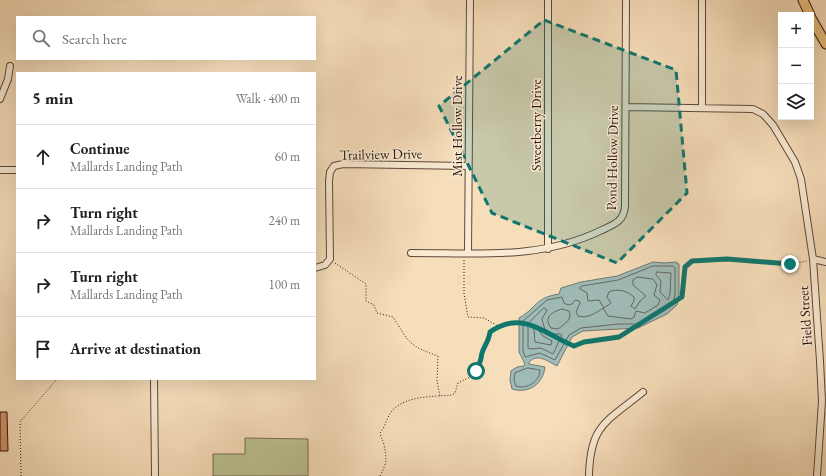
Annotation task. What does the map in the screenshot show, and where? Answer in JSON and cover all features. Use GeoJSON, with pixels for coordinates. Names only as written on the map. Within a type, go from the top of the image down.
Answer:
{"type":"FeatureCollection","features":[{"type":"Feature","properties":{"kind":"main road"},"geometry":{"type":"LineString","coordinates":[[803,0],[809,12]]}},
{"type":"Feature","properties":{"kind":"main road"},"geometry":{"type":"LineString","coordinates":[[814,26],[826,44]]}},
{"type":"Feature","properties":{"kind":"street","name":"Mist Hollow Drive"},"geometry":{"type":"LineString","coordinates":[[466,253],[470,0]]}},
{"type":"Feature","properties":{"kind":"street","name":"Sweetberry Drive"},"geometry":{"type":"LineString","coordinates":[[548,0],[548,249]]}},
{"type":"Feature","properties":{"kind":"street","name":"Pond Hollow Drive"},"geometry":{"type":"LineString","coordinates":[[411,253],[524,253],[548,249],[584,239],[620,221],[625,215],[626,0]]}},
{"type":"Feature","properties":{"kind":"street"},"geometry":{"type":"LineString","coordinates":[[702,0],[702,107]]}},
{"type":"Feature","properties":{"kind":"street"},"geometry":{"type":"LineString","coordinates":[[0,99],[8,79],[10,66]]}},
{"type":"Feature","properties":{"kind":"street","name":"Field Street"},"geometry":{"type":"LineString","coordinates":[[626,107],[753,109],[764,114],[773,125],[795,162],[801,179],[813,259],[824,401],[817,476]]}},
{"type":"Feature","properties":{"kind":"street","name":"Trailview Drive"},"geometry":{"type":"LineString","coordinates":[[330,259],[329,181],[330,172],[334,166],[344,164],[468,166]]}},
{"type":"Feature","properties":{"kind":"street"},"geometry":{"type":"LineString","coordinates":[[0,170],[16,170]]}},
{"type":"Feature","properties":{"kind":"street"},"geometry":{"type":"LineString","coordinates":[[316,268],[326,265],[330,259]]}},
{"type":"Feature","properties":{"kind":"street"},"geometry":{"type":"LineString","coordinates":[[813,259],[826,262]]}},
{"type":"Feature","properties":{"kind":"street"},"geometry":{"type":"LineString","coordinates":[[154,380],[155,476]]}},
{"type":"Feature","properties":{"kind":"street"},"geometry":{"type":"LineString","coordinates":[[589,476],[591,447],[595,434],[603,424],[643,392]]}},
{"type":"Feature","properties":{"kind":"path"},"geometry":{"type":"LineString","coordinates":[[466,253],[464,292],[468,317],[484,318],[498,326]]}},
{"type":"Feature","properties":{"kind":"path"},"geometry":{"type":"LineString","coordinates":[[330,259],[366,284],[366,302],[374,305],[377,314],[393,317],[405,337],[416,348],[438,356],[437,381],[440,396]]}},
{"type":"Feature","properties":{"kind":"path"},"geometry":{"type":"LineString","coordinates":[[380,476],[386,464],[384,444],[380,433],[385,427],[388,417],[393,409],[405,402],[452,395],[455,393],[458,383],[470,377],[481,365],[482,354],[488,343],[490,332],[498,326],[515,322],[530,324],[574,346],[584,342],[619,337],[679,300],[684,295],[683,275],[685,267],[692,261],[727,259],[790,264],[813,259]]}},
{"type":"Feature","properties":{"kind":"path"},"geometry":{"type":"LineString","coordinates":[[22,476],[20,422],[56,380]]}},
{"type":"Feature","properties":{"kind":"highlighted area"},"geometry":{"type":"Polygon","coordinates":[[[544,20],[676,70],[687,193],[617,263],[492,213],[439,106],[544,20]]]}},
{"type":"Feature","properties":{"kind":"green space"},"geometry":{"type":"Polygon","coordinates":[[[245,438],[308,439],[308,476],[213,476],[213,454],[245,454],[245,438]]]}},
{"type":"Feature","properties":{"kind":"water"},"geometry":{"type":"Polygon","coordinates":[[[653,262],[676,262],[679,264],[679,295],[677,305],[667,314],[638,328],[583,331],[572,337],[557,366],[539,358],[532,359],[529,362],[529,364],[545,367],[544,373],[538,383],[529,389],[512,389],[510,380],[511,371],[517,367],[524,366],[525,364],[519,352],[519,318],[545,298],[559,294],[561,288],[581,282],[617,276],[653,262]]]}},
{"type":"Feature","properties":{"kind":"building"},"geometry":{"type":"Polygon","coordinates":[[[0,412],[7,412],[8,451],[0,451],[0,412]]]}},
{"type":"Feature","properties":{"kind":"route"},"geometry":{"type":"LineString","coordinates":[[476,371],[481,365],[483,357],[482,354],[488,343],[490,332],[498,326],[506,323],[520,322],[530,324],[574,346],[584,342],[610,339],[619,337],[630,331],[682,297],[684,295],[683,275],[685,267],[692,261],[727,259],[790,264]]}}]}
